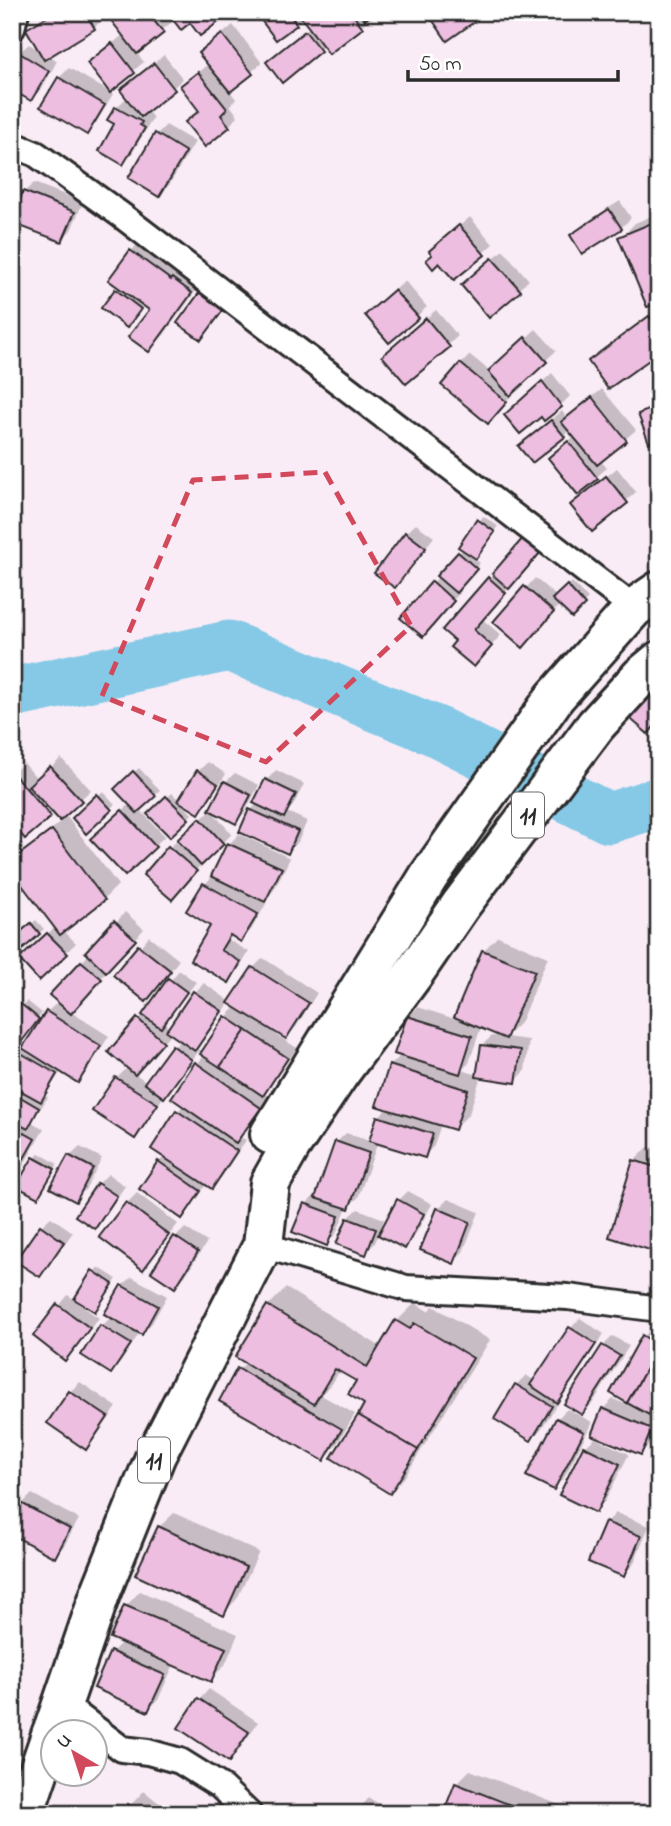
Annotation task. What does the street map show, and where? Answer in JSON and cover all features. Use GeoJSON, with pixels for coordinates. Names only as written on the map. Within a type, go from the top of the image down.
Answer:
{"type":"FeatureCollection","features":[{"type":"Feature","properties":{"kind":"highway","name":"11"},"geometry":{"type":"LineString","coordinates":[[270,1197],[253,1170],[274,1127],[429,876],[555,696],[646,599]]}},
{"type":"Feature","properties":{"kind":"highway","name":"11"},"geometry":{"type":"LineString","coordinates":[[58,1717],[100,1594],[156,1455],[262,1245],[270,1183],[339,1074],[460,906],[596,725],[640,676],[659,661]]}},
{"type":"Feature","properties":{"kind":"highway","name":"11"},"geometry":{"type":"LineString","coordinates":[[24,1814],[38,1774]]}},
{"type":"Feature","properties":{"kind":"street"},"geometry":{"type":"LineString","coordinates":[[12,28],[16,12]]}},
{"type":"Feature","properties":{"kind":"street"},"geometry":{"type":"LineString","coordinates":[[12,144],[36,154],[121,215],[646,599]]}},
{"type":"Feature","properties":{"kind":"street"},"geometry":{"type":"LineString","coordinates":[[262,1245],[406,1288],[568,1297],[659,1308]]}},
{"type":"Feature","properties":{"kind":"street"},"geometry":{"type":"LineString","coordinates":[[108,1743],[122,1749],[148,1752],[180,1761],[220,1786],[248,1814]]}},
{"type":"Feature","properties":{"kind":"highlighted area"},"geometry":{"type":"Polygon","coordinates":[[[325,472],[411,626],[266,762],[102,696],[193,480],[325,472]]]}},
{"type":"Feature","properties":{"kind":"building"},"geometry":{"type":"Polygon","coordinates":[[[55,12],[85,12],[95,29],[44,60],[26,29],[55,12]]]}},
{"type":"Feature","properties":{"kind":"building"},"geometry":{"type":"Polygon","coordinates":[[[111,12],[147,12],[164,33],[137,54],[107,15],[111,12]]]}},
{"type":"Feature","properties":{"kind":"building"},"geometry":{"type":"Polygon","coordinates":[[[167,12],[215,12],[221,20],[200,36],[190,23],[181,30],[167,12]]]}},
{"type":"Feature","properties":{"kind":"building"},"geometry":{"type":"Polygon","coordinates":[[[255,12],[288,12],[297,25],[276,40],[255,12]]]}},
{"type":"Feature","properties":{"kind":"building"},"geometry":{"type":"Polygon","coordinates":[[[297,12],[351,12],[363,28],[329,54],[297,12]]]}},
{"type":"Feature","properties":{"kind":"building"},"geometry":{"type":"Polygon","coordinates":[[[359,12],[374,12],[365,20],[359,12]]]}},
{"type":"Feature","properties":{"kind":"building"},"geometry":{"type":"Polygon","coordinates":[[[427,12],[472,12],[477,20],[447,41],[427,12]]]}},
{"type":"Feature","properties":{"kind":"building"},"geometry":{"type":"Polygon","coordinates":[[[305,31],[321,51],[282,83],[266,62],[305,31]]]}},
{"type":"Feature","properties":{"kind":"building"},"geometry":{"type":"Polygon","coordinates":[[[222,34],[253,74],[230,92],[198,53],[222,34]]]}},
{"type":"Feature","properties":{"kind":"building"},"geometry":{"type":"Polygon","coordinates":[[[112,43],[135,73],[110,93],[87,63],[112,43]]]}},
{"type":"Feature","properties":{"kind":"building"},"geometry":{"type":"Polygon","coordinates":[[[18,52],[49,71],[31,101],[12,90],[12,62],[18,52]]]}},
{"type":"Feature","properties":{"kind":"building"},"geometry":{"type":"Polygon","coordinates":[[[154,63],[175,90],[141,117],[120,90],[154,63]]]}},
{"type":"Feature","properties":{"kind":"building"},"geometry":{"type":"Polygon","coordinates":[[[198,72],[227,109],[221,115],[230,127],[205,147],[185,122],[199,111],[180,86],[198,72]]]}},
{"type":"Feature","properties":{"kind":"building"},"geometry":{"type":"Polygon","coordinates":[[[58,77],[105,105],[87,135],[40,107],[58,77]]]}},
{"type":"Feature","properties":{"kind":"building"},"geometry":{"type":"Polygon","coordinates":[[[115,107],[142,122],[140,125],[145,128],[123,165],[99,151],[114,124],[107,120],[115,107]]]}},
{"type":"Feature","properties":{"kind":"building"},"geometry":{"type":"Polygon","coordinates":[[[155,133],[186,152],[159,197],[128,178],[155,133]]]}},
{"type":"Feature","properties":{"kind":"building"},"geometry":{"type":"Polygon","coordinates":[[[23,191],[75,212],[62,242],[12,223],[23,191]]]}},
{"type":"Feature","properties":{"kind":"building"},"geometry":{"type":"Polygon","coordinates":[[[609,209],[622,229],[582,254],[570,235],[609,209]]]}},
{"type":"Feature","properties":{"kind":"building"},"geometry":{"type":"Polygon","coordinates":[[[659,220],[659,319],[653,305],[647,307],[618,237],[659,220]]]}},
{"type":"Feature","properties":{"kind":"building"},"geometry":{"type":"Polygon","coordinates":[[[459,225],[485,255],[454,280],[439,263],[433,269],[426,260],[432,255],[429,251],[459,225]]]}},
{"type":"Feature","properties":{"kind":"building"},"geometry":{"type":"Polygon","coordinates":[[[130,250],[192,293],[149,352],[128,337],[149,310],[108,280],[130,250]]]}},
{"type":"Feature","properties":{"kind":"building"},"geometry":{"type":"Polygon","coordinates":[[[492,258],[521,291],[489,318],[461,285],[492,258]]]}},
{"type":"Feature","properties":{"kind":"building"},"geometry":{"type":"Polygon","coordinates":[[[115,289],[141,309],[127,328],[101,308],[115,289]]]}},
{"type":"Feature","properties":{"kind":"building"},"geometry":{"type":"Polygon","coordinates":[[[394,290],[419,318],[389,343],[365,315],[394,290]]]}},
{"type":"Feature","properties":{"kind":"building"},"geometry":{"type":"Polygon","coordinates":[[[200,292],[224,309],[201,340],[177,323],[200,292]]]}},
{"type":"Feature","properties":{"kind":"building"},"geometry":{"type":"Polygon","coordinates":[[[649,316],[659,330],[659,353],[608,389],[588,361],[649,316]]]}},
{"type":"Feature","properties":{"kind":"building"},"geometry":{"type":"Polygon","coordinates":[[[426,318],[450,347],[406,384],[382,356],[426,318]]]}},
{"type":"Feature","properties":{"kind":"building"},"geometry":{"type":"Polygon","coordinates":[[[525,337],[547,362],[510,396],[488,371],[525,337]]]}},
{"type":"Feature","properties":{"kind":"building"},"geometry":{"type":"Polygon","coordinates":[[[460,363],[507,402],[488,424],[441,385],[460,363]]]}},
{"type":"Feature","properties":{"kind":"building"},"geometry":{"type":"Polygon","coordinates":[[[542,381],[562,407],[544,421],[541,417],[520,434],[504,415],[542,381]]]}},
{"type":"Feature","properties":{"kind":"building"},"geometry":{"type":"Polygon","coordinates":[[[592,397],[627,441],[597,465],[561,422],[592,397]]]}},
{"type":"Feature","properties":{"kind":"building"},"geometry":{"type":"Polygon","coordinates":[[[659,406],[659,442],[658,439],[649,443],[638,414],[659,406]]]}},
{"type":"Feature","properties":{"kind":"building"},"geometry":{"type":"Polygon","coordinates":[[[551,420],[565,437],[532,463],[518,446],[551,420]]]}},
{"type":"Feature","properties":{"kind":"building"},"geometry":{"type":"Polygon","coordinates":[[[568,441],[598,479],[578,495],[548,458],[568,441]]]}},
{"type":"Feature","properties":{"kind":"building"},"geometry":{"type":"Polygon","coordinates":[[[606,476],[628,503],[592,532],[570,505],[606,476]]]}},
{"type":"Feature","properties":{"kind":"building"},"geometry":{"type":"Polygon","coordinates":[[[477,519],[495,532],[476,559],[458,547],[477,519]]]}},
{"type":"Feature","properties":{"kind":"building"},"geometry":{"type":"Polygon","coordinates":[[[405,532],[426,548],[395,588],[374,573],[405,532]]]}},
{"type":"Feature","properties":{"kind":"building"},"geometry":{"type":"Polygon","coordinates":[[[523,538],[540,553],[509,589],[492,574],[523,538]]]}},
{"type":"Feature","properties":{"kind":"building"},"geometry":{"type":"Polygon","coordinates":[[[458,552],[477,569],[456,593],[436,576],[458,552]]]}},
{"type":"Feature","properties":{"kind":"building"},"geometry":{"type":"Polygon","coordinates":[[[488,577],[506,593],[474,630],[492,646],[474,667],[450,647],[455,641],[442,630],[488,577]]]}},
{"type":"Feature","properties":{"kind":"building"},"geometry":{"type":"Polygon","coordinates":[[[432,581],[454,601],[423,637],[400,618],[432,581]]]}},
{"type":"Feature","properties":{"kind":"building"},"geometry":{"type":"Polygon","coordinates":[[[567,585],[585,605],[572,618],[552,599],[567,585]]]}},
{"type":"Feature","properties":{"kind":"building"},"geometry":{"type":"Polygon","coordinates":[[[524,586],[554,612],[523,648],[493,622],[524,586]]]}},
{"type":"Feature","properties":{"kind":"building"},"geometry":{"type":"Polygon","coordinates":[[[648,686],[659,694],[659,721],[648,734],[625,714],[648,686]]]}},
{"type":"Feature","properties":{"kind":"building"},"geometry":{"type":"Polygon","coordinates":[[[50,766],[82,801],[60,821],[28,786],[50,766]]]}},
{"type":"Feature","properties":{"kind":"building"},"geometry":{"type":"Polygon","coordinates":[[[197,770],[218,784],[199,814],[178,801],[197,770]]]}},
{"type":"Feature","properties":{"kind":"building"},"geometry":{"type":"Polygon","coordinates":[[[133,771],[156,796],[137,813],[114,789],[133,771]]]}},
{"type":"Feature","properties":{"kind":"building"},"geometry":{"type":"Polygon","coordinates":[[[12,772],[51,817],[25,839],[12,824],[12,772]]]}},
{"type":"Feature","properties":{"kind":"building"},"geometry":{"type":"Polygon","coordinates":[[[265,779],[296,794],[284,818],[253,803],[265,779]]]}},
{"type":"Feature","properties":{"kind":"building"},"geometry":{"type":"Polygon","coordinates":[[[224,781],[251,795],[236,824],[209,810],[224,781]]]}},
{"type":"Feature","properties":{"kind":"building"},"geometry":{"type":"Polygon","coordinates":[[[97,794],[112,810],[86,834],[72,818],[97,794]]]}},
{"type":"Feature","properties":{"kind":"building"},"geometry":{"type":"Polygon","coordinates":[[[166,796],[189,819],[170,837],[147,814],[166,796]]]}},
{"type":"Feature","properties":{"kind":"building"},"geometry":{"type":"Polygon","coordinates":[[[249,809],[298,831],[288,854],[239,832],[249,809]]]}},
{"type":"Feature","properties":{"kind":"building"},"geometry":{"type":"Polygon","coordinates":[[[122,810],[156,847],[125,876],[90,839],[122,810]]]}},
{"type":"Feature","properties":{"kind":"building"},"geometry":{"type":"Polygon","coordinates":[[[200,818],[224,844],[201,866],[177,840],[200,818]]]}},
{"type":"Feature","properties":{"kind":"building"},"geometry":{"type":"Polygon","coordinates":[[[52,830],[105,900],[60,935],[12,872],[12,860],[52,830]]]}},
{"type":"Feature","properties":{"kind":"building"},"geometry":{"type":"Polygon","coordinates":[[[227,843],[282,868],[265,902],[211,876],[227,843]]]}},
{"type":"Feature","properties":{"kind":"building"},"geometry":{"type":"Polygon","coordinates":[[[168,846],[197,871],[172,900],[143,875],[168,846]]]}},
{"type":"Feature","properties":{"kind":"building"},"geometry":{"type":"Polygon","coordinates":[[[203,883],[258,914],[241,942],[230,935],[221,950],[241,962],[229,983],[190,960],[210,926],[186,911],[203,883]]]}},
{"type":"Feature","properties":{"kind":"building"},"geometry":{"type":"Polygon","coordinates":[[[114,920],[136,940],[106,972],[85,952],[114,920]]]}},
{"type":"Feature","properties":{"kind":"building"},"geometry":{"type":"Polygon","coordinates":[[[31,923],[40,934],[12,959],[12,939],[31,923]]]}},
{"type":"Feature","properties":{"kind":"building"},"geometry":{"type":"Polygon","coordinates":[[[47,933],[68,954],[39,981],[19,959],[47,933]]]}},
{"type":"Feature","properties":{"kind":"building"},"geometry":{"type":"Polygon","coordinates":[[[138,945],[171,971],[146,1002],[113,975],[138,945]]]}},
{"type":"Feature","properties":{"kind":"building"},"geometry":{"type":"Polygon","coordinates":[[[482,950],[535,971],[506,1039],[454,1017],[482,950]]]}},
{"type":"Feature","properties":{"kind":"building"},"geometry":{"type":"Polygon","coordinates":[[[81,961],[102,979],[71,1014],[49,995],[81,961]]]}},
{"type":"Feature","properties":{"kind":"building"},"geometry":{"type":"Polygon","coordinates":[[[252,967],[309,1003],[286,1039],[228,1003],[252,967]]]}},
{"type":"Feature","properties":{"kind":"building"},"geometry":{"type":"Polygon","coordinates":[[[168,978],[187,992],[161,1028],[142,1015],[168,978]]]}},
{"type":"Feature","properties":{"kind":"building"},"geometry":{"type":"Polygon","coordinates":[[[193,991],[222,1011],[195,1051],[166,1031],[193,991]]]}},
{"type":"Feature","properties":{"kind":"building"},"geometry":{"type":"Polygon","coordinates":[[[21,1004],[39,1019],[19,1045],[12,1040],[12,1016],[21,1004]]]}},
{"type":"Feature","properties":{"kind":"building"},"geometry":{"type":"Polygon","coordinates":[[[46,1011],[101,1046],[78,1083],[22,1048],[46,1011]]]}},
{"type":"Feature","properties":{"kind":"building"},"geometry":{"type":"Polygon","coordinates":[[[225,1016],[246,1030],[220,1067],[200,1054],[225,1016]]]}},
{"type":"Feature","properties":{"kind":"building"},"geometry":{"type":"Polygon","coordinates":[[[407,1016],[472,1036],[460,1074],[394,1054],[407,1016]]]}},
{"type":"Feature","properties":{"kind":"building"},"geometry":{"type":"Polygon","coordinates":[[[137,1018],[164,1042],[135,1075],[108,1052],[137,1018]]]}},
{"type":"Feature","properties":{"kind":"building"},"geometry":{"type":"Polygon","coordinates":[[[246,1030],[288,1058],[263,1096],[220,1067],[246,1030]]]}},
{"type":"Feature","properties":{"kind":"building"},"geometry":{"type":"Polygon","coordinates":[[[172,1045],[192,1060],[164,1098],[144,1083],[172,1045]]]}},
{"type":"Feature","properties":{"kind":"building"},"geometry":{"type":"Polygon","coordinates":[[[481,1045],[521,1050],[516,1083],[476,1077],[481,1045]]]}},
{"type":"Feature","properties":{"kind":"building"},"geometry":{"type":"Polygon","coordinates":[[[19,1052],[57,1074],[41,1102],[12,1086],[12,1064],[19,1052]]]}},
{"type":"Feature","properties":{"kind":"building"},"geometry":{"type":"Polygon","coordinates":[[[195,1062],[261,1108],[236,1143],[171,1098],[195,1062]]]}},
{"type":"Feature","properties":{"kind":"building"},"geometry":{"type":"Polygon","coordinates":[[[389,1065],[468,1090],[455,1130],[376,1106],[389,1065]]]}},
{"type":"Feature","properties":{"kind":"building"},"geometry":{"type":"Polygon","coordinates":[[[115,1077],[158,1104],[135,1139],[92,1111],[115,1077]]]}},
{"type":"Feature","properties":{"kind":"building"},"geometry":{"type":"Polygon","coordinates":[[[12,1092],[39,1108],[28,1129],[12,1121],[12,1092]]]}},
{"type":"Feature","properties":{"kind":"building"},"geometry":{"type":"Polygon","coordinates":[[[176,1110],[237,1151],[212,1189],[151,1149],[176,1110]]]}},
{"type":"Feature","properties":{"kind":"building"},"geometry":{"type":"Polygon","coordinates":[[[377,1116],[433,1134],[425,1158],[369,1141],[377,1116]]]}},
{"type":"Feature","properties":{"kind":"building"},"geometry":{"type":"Polygon","coordinates":[[[12,1126],[35,1139],[13,1178],[12,1177],[12,1126]]]}},
{"type":"Feature","properties":{"kind":"building"},"geometry":{"type":"Polygon","coordinates":[[[335,1141],[369,1153],[349,1209],[315,1198],[335,1141]]]}},
{"type":"Feature","properties":{"kind":"building"},"geometry":{"type":"Polygon","coordinates":[[[68,1155],[93,1168],[76,1202],[50,1188],[68,1155]]]}},
{"type":"Feature","properties":{"kind":"building"},"geometry":{"type":"Polygon","coordinates":[[[33,1157],[55,1169],[38,1198],[16,1186],[33,1157]]]}},
{"type":"Feature","properties":{"kind":"building"},"geometry":{"type":"Polygon","coordinates":[[[633,1160],[659,1168],[659,1253],[609,1237],[633,1160]]]}},
{"type":"Feature","properties":{"kind":"building"},"geometry":{"type":"Polygon","coordinates":[[[158,1161],[201,1191],[182,1219],[139,1189],[158,1161]]]}},
{"type":"Feature","properties":{"kind":"building"},"geometry":{"type":"Polygon","coordinates":[[[97,1183],[117,1196],[95,1229],[75,1216],[97,1183]]]}},
{"type":"Feature","properties":{"kind":"building"},"geometry":{"type":"Polygon","coordinates":[[[397,1199],[424,1214],[405,1249],[378,1235],[397,1199]]]}},
{"type":"Feature","properties":{"kind":"building"},"geometry":{"type":"Polygon","coordinates":[[[126,1202],[169,1235],[143,1270],[99,1237],[126,1202]]]}},
{"type":"Feature","properties":{"kind":"building"},"geometry":{"type":"Polygon","coordinates":[[[304,1203],[339,1216],[327,1246],[292,1232],[304,1203]]]}},
{"type":"Feature","properties":{"kind":"building"},"geometry":{"type":"Polygon","coordinates":[[[437,1208],[470,1222],[454,1264],[420,1250],[437,1208]]]}},
{"type":"Feature","properties":{"kind":"building"},"geometry":{"type":"Polygon","coordinates":[[[347,1218],[376,1229],[366,1255],[336,1244],[347,1218]]]}},
{"type":"Feature","properties":{"kind":"building"},"geometry":{"type":"Polygon","coordinates":[[[40,1225],[64,1242],[40,1277],[15,1261],[40,1225]]]}},
{"type":"Feature","properties":{"kind":"building"},"geometry":{"type":"Polygon","coordinates":[[[174,1236],[198,1252],[175,1288],[151,1272],[174,1236]]]}},
{"type":"Feature","properties":{"kind":"building"},"geometry":{"type":"Polygon","coordinates":[[[92,1270],[113,1284],[95,1312],[74,1299],[92,1270]]]}},
{"type":"Feature","properties":{"kind":"building"},"geometry":{"type":"Polygon","coordinates":[[[121,1285],[158,1306],[142,1335],[104,1314],[121,1285]]]}},
{"type":"Feature","properties":{"kind":"building"},"geometry":{"type":"Polygon","coordinates":[[[57,1304],[90,1328],[65,1361],[33,1336],[57,1304]]]}},
{"type":"Feature","properties":{"kind":"building"},"geometry":{"type":"Polygon","coordinates":[[[267,1305],[367,1367],[395,1320],[410,1329],[414,1323],[473,1358],[418,1450],[358,1415],[364,1404],[348,1394],[356,1381],[335,1369],[314,1404],[235,1357],[267,1305]]]}},
{"type":"Feature","properties":{"kind":"building"},"geometry":{"type":"Polygon","coordinates":[[[100,1325],[131,1344],[111,1374],[81,1355],[100,1325]]]}},
{"type":"Feature","properties":{"kind":"building"},"geometry":{"type":"Polygon","coordinates":[[[569,1327],[596,1344],[557,1403],[530,1385],[569,1327]]]}},
{"type":"Feature","properties":{"kind":"building"},"geometry":{"type":"Polygon","coordinates":[[[642,1335],[659,1346],[627,1403],[610,1393],[642,1335]]]}},
{"type":"Feature","properties":{"kind":"building"},"geometry":{"type":"Polygon","coordinates":[[[602,1345],[620,1356],[582,1415],[564,1404],[602,1345]]]}},
{"type":"Feature","properties":{"kind":"building"},"geometry":{"type":"Polygon","coordinates":[[[659,1346],[659,1396],[649,1415],[627,1403],[659,1346]]]}},
{"type":"Feature","properties":{"kind":"building"},"geometry":{"type":"Polygon","coordinates":[[[237,1368],[342,1429],[324,1461],[219,1401],[237,1368]]]}},
{"type":"Feature","properties":{"kind":"building"},"geometry":{"type":"Polygon","coordinates":[[[515,1384],[552,1406],[531,1441],[494,1419],[515,1384]]]}},
{"type":"Feature","properties":{"kind":"building"},"geometry":{"type":"Polygon","coordinates":[[[69,1391],[108,1417],[86,1450],[47,1423],[69,1391]]]}},
{"type":"Feature","properties":{"kind":"building"},"geometry":{"type":"Polygon","coordinates":[[[602,1408],[652,1429],[641,1455],[591,1435],[602,1408]]]}},
{"type":"Feature","properties":{"kind":"building"},"geometry":{"type":"Polygon","coordinates":[[[358,1415],[418,1450],[390,1494],[331,1458],[358,1415]]]}},
{"type":"Feature","properties":{"kind":"building"},"geometry":{"type":"Polygon","coordinates":[[[556,1418],[584,1432],[554,1490],[526,1476],[556,1418]]]}},
{"type":"Feature","properties":{"kind":"building"},"geometry":{"type":"Polygon","coordinates":[[[583,1446],[620,1464],[596,1513],[559,1495],[583,1446]]]}},
{"type":"Feature","properties":{"kind":"building"},"geometry":{"type":"Polygon","coordinates":[[[21,1503],[70,1529],[55,1558],[12,1535],[12,1519],[21,1503]]]}},
{"type":"Feature","properties":{"kind":"building"},"geometry":{"type":"Polygon","coordinates":[[[605,1522],[641,1536],[624,1577],[588,1562],[605,1522]]]}},
{"type":"Feature","properties":{"kind":"building"},"geometry":{"type":"Polygon","coordinates":[[[158,1526],[246,1567],[224,1616],[135,1575],[158,1526]]]}},
{"type":"Feature","properties":{"kind":"building"},"geometry":{"type":"Polygon","coordinates":[[[124,1605],[226,1648],[211,1682],[110,1638],[124,1605]]]}},
{"type":"Feature","properties":{"kind":"building"},"geometry":{"type":"Polygon","coordinates":[[[110,1651],[165,1675],[148,1712],[94,1688],[110,1651]]]}},
{"type":"Feature","properties":{"kind":"building"},"geometry":{"type":"Polygon","coordinates":[[[198,1698],[249,1732],[229,1762],[178,1728],[198,1698]]]}},
{"type":"Feature","properties":{"kind":"building"},"geometry":{"type":"Polygon","coordinates":[[[455,1783],[533,1814],[443,1814],[455,1783]]]}},
{"type":"Feature","properties":{"kind":"building"},"geometry":{"type":"Polygon","coordinates":[[[128,1804],[141,1814],[120,1814],[128,1804]]]}},
{"type":"Feature","properties":{"kind":"waterway"},"geometry":{"type":"LineString","coordinates":[[12,693],[229,646],[436,731],[609,818],[659,802]]}}]}
